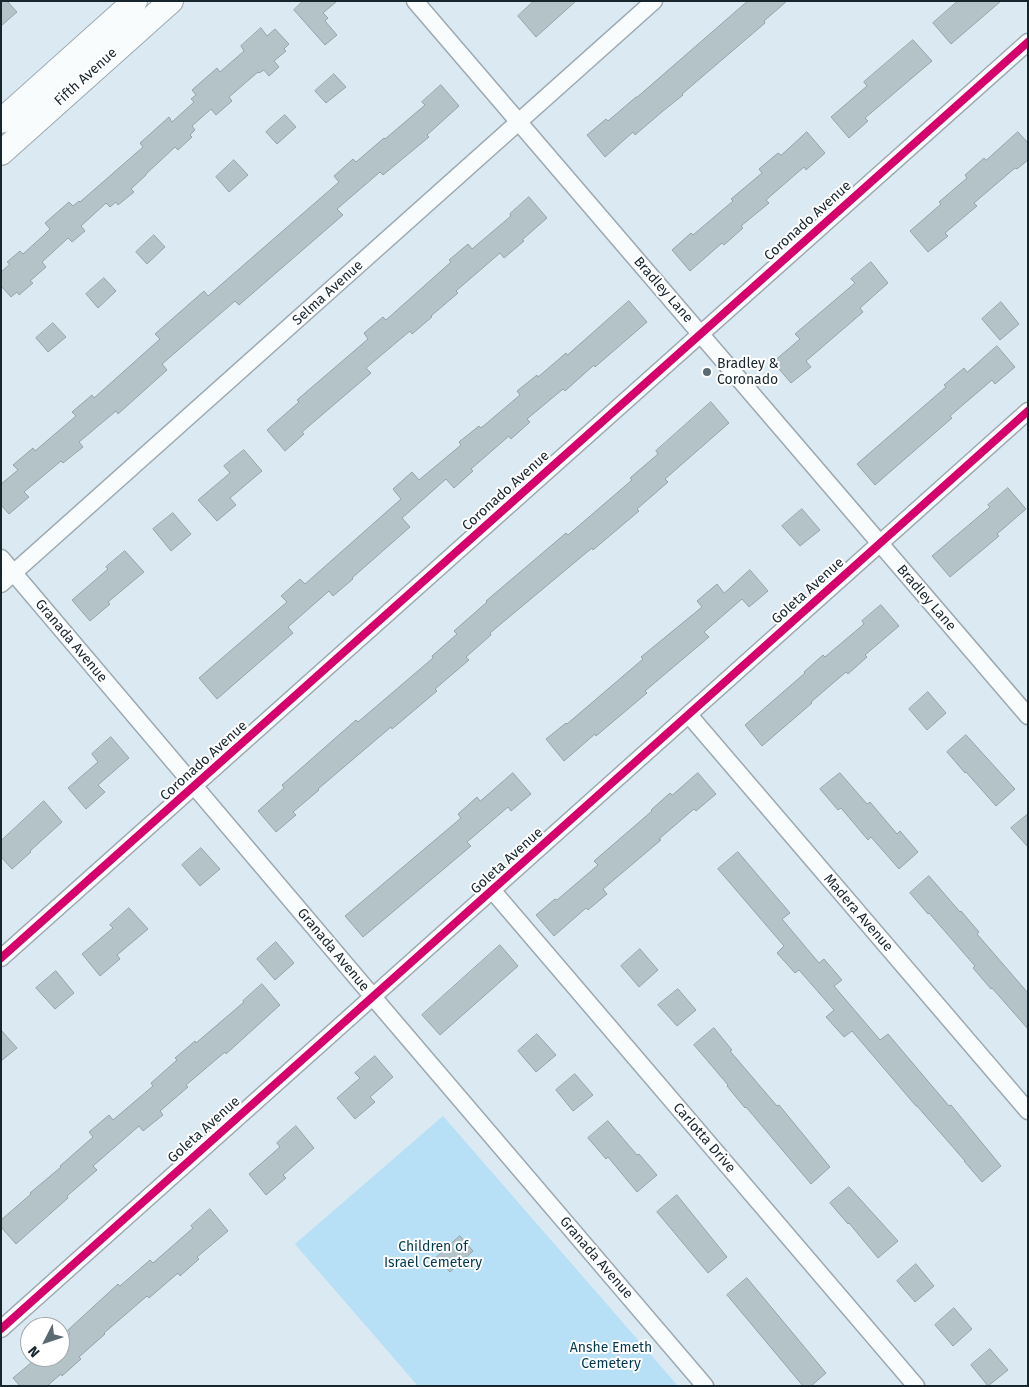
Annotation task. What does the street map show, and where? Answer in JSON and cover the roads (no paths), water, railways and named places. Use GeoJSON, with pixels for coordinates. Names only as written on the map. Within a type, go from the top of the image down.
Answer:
{"type":"FeatureCollection","features":[{"type":"Feature","properties":{"kind":"street","name":"Fifth Avenue"},"geometry":{"type":"LineString","coordinates":[[1,121],[135,1]]}},
{"type":"Feature","properties":{"kind":"street","name":"Fifth Avenue"},"geometry":{"type":"LineString","coordinates":[[1,153],[171,1]]}},
{"type":"Feature","properties":{"kind":"street","name":"Bradley Lane"},"geometry":{"type":"LineString","coordinates":[[415,1],[1028,716]]}},
{"type":"Feature","properties":{"kind":"street","name":"Selma Avenue"},"geometry":{"type":"LineString","coordinates":[[1,584],[654,1]]}},
{"type":"Feature","properties":{"kind":"street","name":"Coronado Avenue"},"geometry":{"type":"LineString","coordinates":[[1,958],[1028,42]]}},
{"type":"Feature","properties":{"kind":"street","name":"Goleta Avenue"},"geometry":{"type":"LineString","coordinates":[[1,1328],[1028,411]]}},
{"type":"Feature","properties":{"kind":"street","name":"Granada Avenue"},"geometry":{"type":"LineString","coordinates":[[1,558],[705,1386]]}},
{"type":"Feature","properties":{"kind":"street","name":"Madera Avenue"},"geometry":{"type":"LineString","coordinates":[[689,715],[1028,1111]]}},
{"type":"Feature","properties":{"kind":"street","name":"Carlotta Drive"},"geometry":{"type":"LineString","coordinates":[[492,890],[916,1386]]}},
{"type":"Feature","properties":{"kind":"place","name":"Bradley & Coronado"},"geometry":{"type":"Point","coordinates":[707,372]}},
{"type":"Feature","properties":{"kind":"park label","name":"Children of Israel Cemetery"},"geometry":{"type":"Point","coordinates":[433,1256]}},
{"type":"Feature","properties":{"kind":"park label","name":"Anshe Emeth Cemetery"},"geometry":{"type":"Point","coordinates":[611,1356]}}]}
